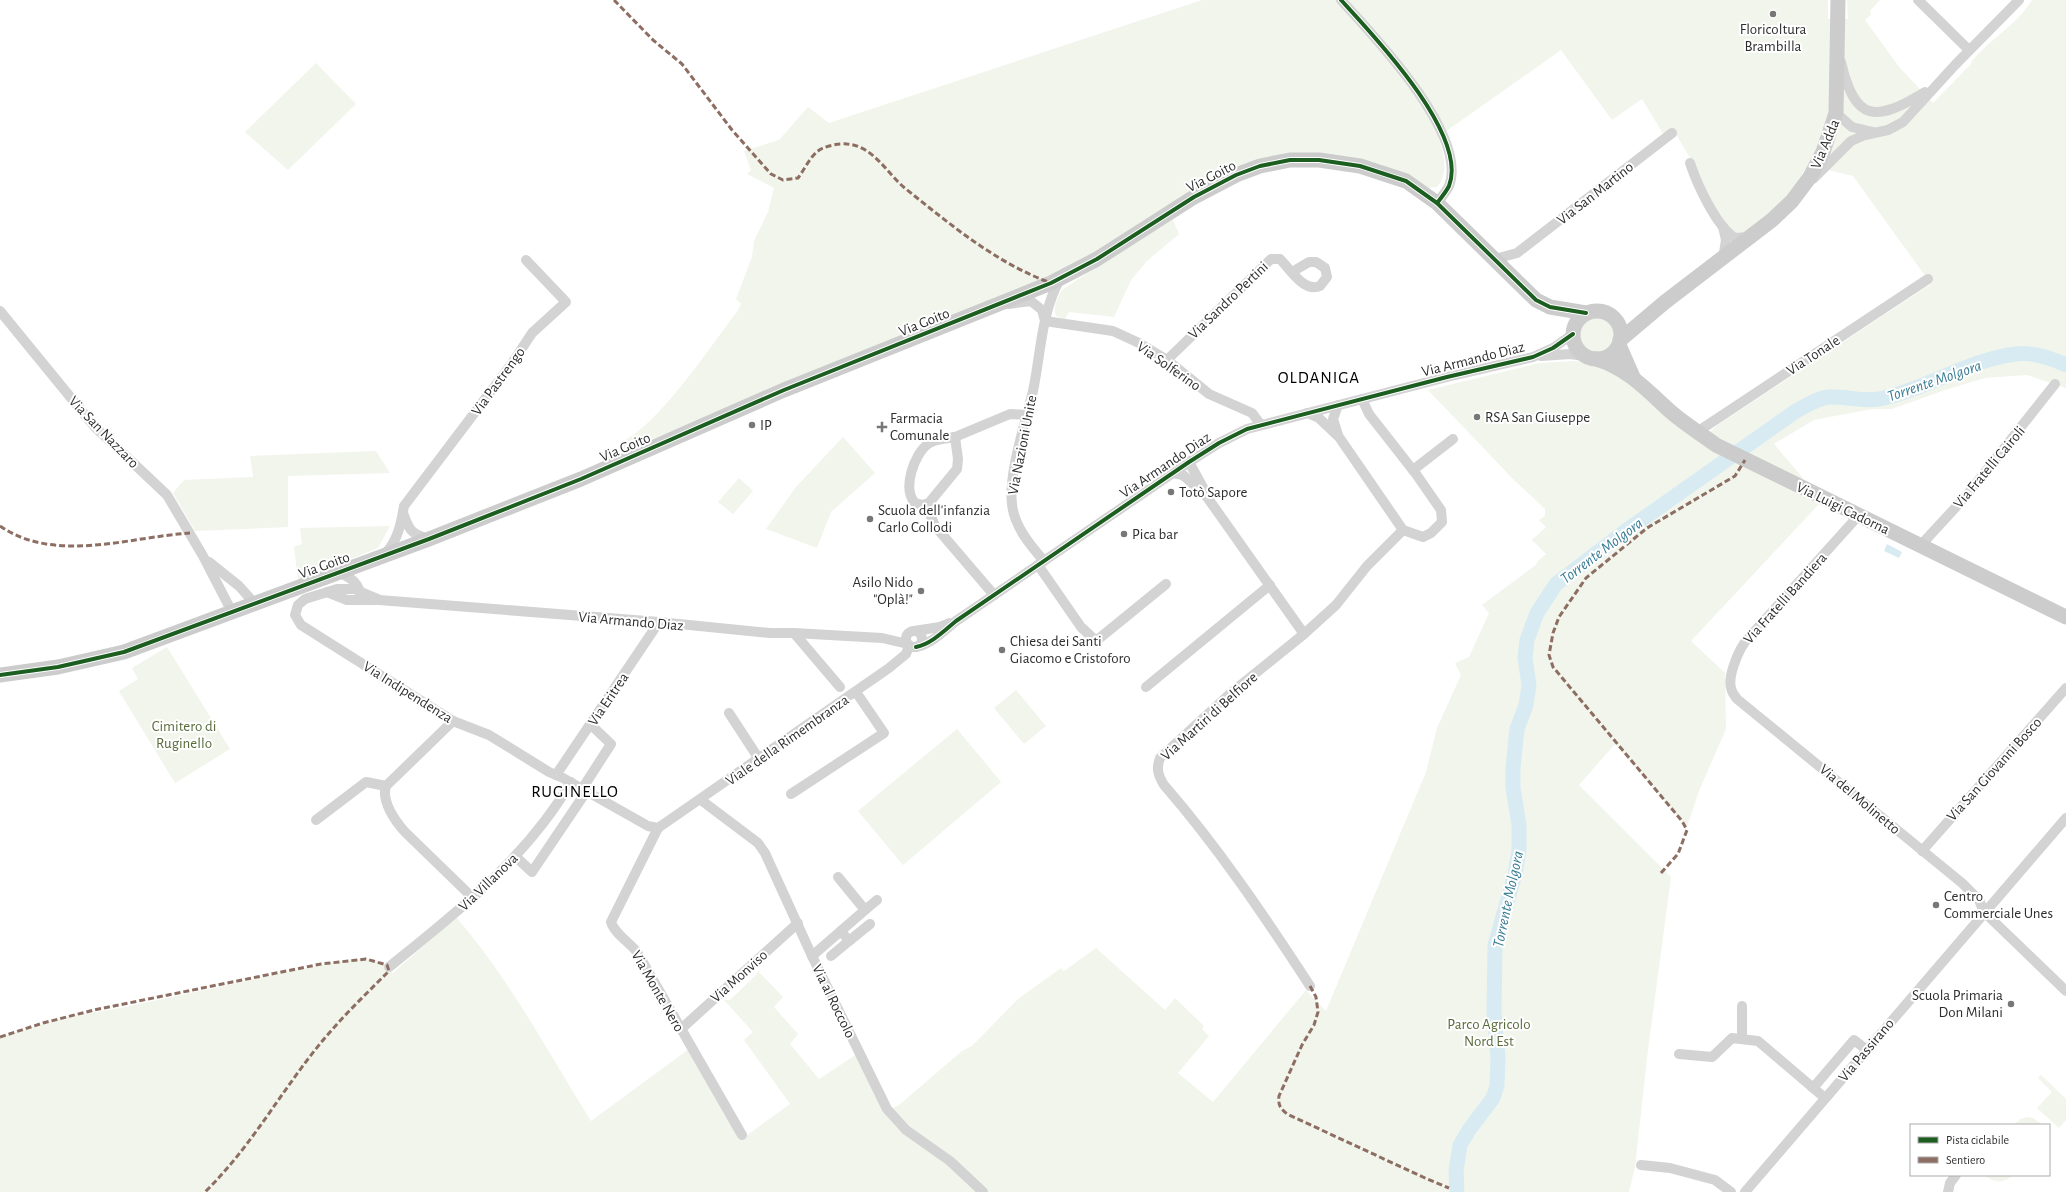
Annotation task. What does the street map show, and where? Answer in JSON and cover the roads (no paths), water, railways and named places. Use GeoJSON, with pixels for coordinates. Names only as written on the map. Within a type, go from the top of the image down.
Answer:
{"type":"FeatureCollection","features":[{"type":"Feature","properties":{"kind":"street"},"geometry":{"type":"LineString","coordinates":[[1341,0],[1411,82],[1436,120],[1445,142],[1450,169],[1449,185],[1437,203]]}},
{"type":"Feature","properties":{"kind":"street"},"geometry":{"type":"LineString","coordinates":[[1836,113],[1838,0]]}},
{"type":"Feature","properties":{"kind":"street"},"geometry":{"type":"LineString","coordinates":[[1918,0],[1969,50]]}},
{"type":"Feature","properties":{"kind":"street","name":"Via Adda"},"geometry":{"type":"LineString","coordinates":[[1620,342],[1665,302],[1723,259],[1782,211],[1846,145],[1858,138],[1888,130],[1902,122],[1969,50],[2019,0]]}},
{"type":"Feature","properties":{"kind":"street","name":"Via Adda"},"geometry":{"type":"LineString","coordinates":[[1837,41],[1848,89],[1855,101],[1865,108],[1880,112],[1897,108],[1936,86]]}},
{"type":"Feature","properties":{"kind":"street","name":"Via Adda"},"geometry":{"type":"LineString","coordinates":[[1802,190],[1823,152],[1836,113],[1852,127],[1863,131],[1877,132]]}},
{"type":"Feature","properties":{"kind":"street","name":"Via San Martino"},"geometry":{"type":"LineString","coordinates":[[1495,259],[1517,253],[1672,132]]}},
{"type":"Feature","properties":{"kind":"street","name":"Via Goito"},"geometry":{"type":"LineString","coordinates":[[0,675],[94,660],[124,652],[429,539],[581,479],[784,390],[998,306],[1060,278],[1097,259],[1214,186],[1236,175],[1268,164],[1290,160],[1319,160],[1360,166],[1406,181],[1437,203],[1495,259],[1510,276],[1530,295],[1544,305],[1573,333]]}},
{"type":"Feature","properties":{"kind":"street"},"geometry":{"type":"LineString","coordinates":[[1690,163],[1698,187],[1723,227],[1735,238],[1752,236]]}},
{"type":"Feature","properties":{"kind":"street"},"geometry":{"type":"LineString","coordinates":[[1723,227],[1726,247],[1723,259]]}},
{"type":"Feature","properties":{"kind":"street"},"geometry":{"type":"LineString","coordinates":[[1510,276],[1511,264],[1517,253]]}},
{"type":"Feature","properties":{"kind":"street","name":"Via Sandro Pertini"},"geometry":{"type":"LineString","coordinates":[[1167,360],[1271,259],[1280,259],[1292,272]]}},
{"type":"Feature","properties":{"kind":"street","name":"Via Pastrengo"},"geometry":{"type":"LineString","coordinates":[[383,556],[393,545],[404,506],[408,500],[513,362],[532,333],[566,302],[526,260]]}},
{"type":"Feature","properties":{"kind":"street","name":"Via Nazioni Unite"},"geometry":{"type":"LineString","coordinates":[[1060,278],[1052,294],[1045,321],[1014,471],[1012,504],[1018,527],[1081,627],[1096,641],[1166,584]]}},
{"type":"Feature","properties":{"kind":"street","name":"Via Tonale"},"geometry":{"type":"LineString","coordinates":[[1698,432],[1928,279]]}},
{"type":"Feature","properties":{"kind":"street"},"geometry":{"type":"LineString","coordinates":[[998,306],[1031,301],[1042,310],[1045,321]]}},
{"type":"Feature","properties":{"kind":"street","name":"Via Adda"},"geometry":{"type":"LineString","coordinates":[[1613,317],[1628,318],[1665,302]]}},
{"type":"Feature","properties":{"kind":"street","name":"Via Goito"},"geometry":{"type":"LineString","coordinates":[[1544,305],[1586,313]]}},
{"type":"Feature","properties":{"kind":"street","name":"Via San Nazzaro"},"geometry":{"type":"LineString","coordinates":[[0,310],[94,426],[166,495],[203,556],[232,612]]}},
{"type":"Feature","properties":{"kind":"street"},"geometry":{"type":"LineString","coordinates":[[1599,311],[1613,317],[1619,327],[1620,342],[1609,356],[1590,358],[1576,348],[1573,333],[1577,321],[1586,313],[1599,311]]}},
{"type":"Feature","properties":{"kind":"street","name":"Via Solferino"},"geometry":{"type":"LineString","coordinates":[[1045,321],[1113,331],[1139,343],[1167,360],[1209,394],[1252,413],[1261,424]]}},
{"type":"Feature","properties":{"kind":"street","name":"Via Armando Diaz"},"geometry":{"type":"LineString","coordinates":[[1533,357],[1554,348],[1573,333]]}},
{"type":"Feature","properties":{"kind":"street","name":"Via Luigi Cadorna"},"geometry":{"type":"LineString","coordinates":[[1620,342],[1633,377]]}},
{"type":"Feature","properties":{"kind":"street","name":"Via Armando Diaz"},"geometry":{"type":"LineString","coordinates":[[331,575],[348,576],[358,591],[379,600],[659,622],[770,633],[882,638],[911,646],[924,645],[941,634],[956,621],[1173,473],[1219,443],[1261,424],[1533,357],[1570,354],[1590,358]]}},
{"type":"Feature","properties":{"kind":"street","name":"Via Luigi Cadorna"},"geometry":{"type":"LineString","coordinates":[[1590,358],[1613,366],[1633,377],[1698,432],[1734,455],[2066,617]]}},
{"type":"Feature","properties":{"kind":"street","name":"Via Fratelli Cairoli"},"geometry":{"type":"LineString","coordinates":[[1920,546],[1967,495],[2055,384]]}},
{"type":"Feature","properties":{"kind":"street"},"geometry":{"type":"LineString","coordinates":[[1307,413],[1319,418],[1338,437],[1404,530],[1423,537],[1438,527],[1442,522],[1441,510],[1413,470],[1369,414],[1362,399]]}},
{"type":"Feature","properties":{"kind":"street"},"geometry":{"type":"LineString","coordinates":[[1338,405],[1333,420],[1338,437]]}},
{"type":"Feature","properties":{"kind":"street"},"geometry":{"type":"LineString","coordinates":[[955,437],[958,459],[957,469],[926,504],[918,504],[911,497],[910,484],[913,465],[920,452],[928,444],[955,437],[1010,414],[1027,414]]}},
{"type":"Feature","properties":{"kind":"street"},"geometry":{"type":"LineString","coordinates":[[1413,470],[1453,439]]}},
{"type":"Feature","properties":{"kind":"street"},"geometry":{"type":"LineString","coordinates":[[1190,462],[1208,497],[1304,634]]}},
{"type":"Feature","properties":{"kind":"street"},"geometry":{"type":"LineString","coordinates":[[1173,473],[1183,475],[1208,497]]}},
{"type":"Feature","properties":{"kind":"street"},"geometry":{"type":"LineString","coordinates":[[926,504],[935,526],[994,595]]}},
{"type":"Feature","properties":{"kind":"street"},"geometry":{"type":"LineString","coordinates":[[403,513],[411,532],[416,536],[429,539]]}},
{"type":"Feature","properties":{"kind":"street","name":"Via Fratelli Bandiera"},"geometry":{"type":"LineString","coordinates":[[1731,690],[1731,682],[1740,650],[1859,515]]}},
{"type":"Feature","properties":{"kind":"street","name":"Via Martiri di Belfiore"},"geometry":{"type":"LineString","coordinates":[[1310,986],[1221,858],[1164,785],[1158,776],[1157,766],[1160,758],[1211,711],[1304,634],[1336,605],[1367,566],[1404,530]]}},
{"type":"Feature","properties":{"kind":"street","name":"Via San Nazzaro"},"geometry":{"type":"LineString","coordinates":[[203,556],[239,586],[255,604]]}},
{"type":"Feature","properties":{"kind":"street"},"geometry":{"type":"LineString","coordinates":[[358,591],[358,575],[365,563]]}},
{"type":"Feature","properties":{"kind":"street"},"geometry":{"type":"LineString","coordinates":[[327,592],[331,575]]}},
{"type":"Feature","properties":{"kind":"street"},"geometry":{"type":"LineString","coordinates":[[1146,687],[1270,585]]}},
{"type":"Feature","properties":{"kind":"street"},"geometry":{"type":"LineString","coordinates":[[222,594],[239,586]]}},
{"type":"Feature","properties":{"kind":"street","name":"Via Indipendenza"},"geometry":{"type":"LineString","coordinates":[[358,591],[344,588],[309,596],[300,602],[295,611],[299,623],[452,721],[489,735],[556,775],[648,826],[658,828]]}},
{"type":"Feature","properties":{"kind":"street","name":"Via Armando Diaz"},"geometry":{"type":"LineString","coordinates":[[882,638],[940,627],[956,621]]}},
{"type":"Feature","properties":{"kind":"street","name":"Via Eritrea"},"geometry":{"type":"LineString","coordinates":[[556,775],[659,622]]}},
{"type":"Feature","properties":{"kind":"street"},"geometry":{"type":"LineString","coordinates":[[912,632],[918,633],[922,638],[921,643],[911,646],[906,639],[912,632]]}},
{"type":"Feature","properties":{"kind":"street"},"geometry":{"type":"LineString","coordinates":[[794,633],[840,687]]}},
{"type":"Feature","properties":{"kind":"street","name":"Viale della Rimembranza"},"geometry":{"type":"LineString","coordinates":[[658,828],[701,800],[856,692],[903,657],[911,646]]}},
{"type":"Feature","properties":{"kind":"street","name":"Via San Giovanni Bosco"},"geometry":{"type":"LineString","coordinates":[[1922,850],[2066,688]]}},
{"type":"Feature","properties":{"kind":"street","name":"Via del Molinetto"},"geometry":{"type":"LineString","coordinates":[[1731,690],[1737,699],[1962,883],[1979,900],[1984,912],[2066,991]]}},
{"type":"Feature","properties":{"kind":"street"},"geometry":{"type":"LineString","coordinates":[[791,794],[884,733],[856,692]]}},
{"type":"Feature","properties":{"kind":"street"},"geometry":{"type":"LineString","coordinates":[[728,713],[759,759]]}},
{"type":"Feature","properties":{"kind":"street"},"geometry":{"type":"LineString","coordinates":[[452,721],[386,786],[384,798],[399,825],[473,898]]}},
{"type":"Feature","properties":{"kind":"street"},"geometry":{"type":"LineString","coordinates":[[516,857],[532,872],[611,744],[590,724]]}},
{"type":"Feature","properties":{"kind":"street"},"geometry":{"type":"LineString","coordinates":[[316,820],[366,782],[386,786]]}},
{"type":"Feature","properties":{"kind":"street","name":"Via Villanova"},"geometry":{"type":"LineString","coordinates":[[389,967],[473,898],[516,857],[526,846],[570,782]]}},
{"type":"Feature","properties":{"kind":"street","name":"Via al Roccolo"},"geometry":{"type":"LineString","coordinates":[[701,800],[758,843],[773,868],[812,956],[887,1109],[906,1130],[950,1161],[983,1192]]}},
{"type":"Feature","properties":{"kind":"street","name":"Via Passirano"},"geometry":{"type":"LineString","coordinates":[[1744,1192],[2066,818]]}},
{"type":"Feature","properties":{"kind":"street","name":"Via Monte Nero"},"geometry":{"type":"LineString","coordinates":[[658,828],[611,922],[612,927],[630,943],[637,952],[742,1135]]}},
{"type":"Feature","properties":{"kind":"street"},"geometry":{"type":"LineString","coordinates":[[838,877],[865,910]]}},
{"type":"Feature","properties":{"kind":"street"},"geometry":{"type":"LineString","coordinates":[[812,956],[877,900]]}},
{"type":"Feature","properties":{"kind":"street","name":"Via Monviso"},"geometry":{"type":"LineString","coordinates":[[681,1029],[798,923]]}},
{"type":"Feature","properties":{"kind":"street"},"geometry":{"type":"LineString","coordinates":[[831,956],[870,924]]}},
{"type":"Feature","properties":{"kind":"street"},"geometry":{"type":"LineString","coordinates":[[841,931],[849,941]]}},
{"type":"Feature","properties":{"kind":"street"},"geometry":{"type":"LineString","coordinates":[[1742,1006],[1742,1039]]}},
{"type":"Feature","properties":{"kind":"street"},"geometry":{"type":"LineString","coordinates":[[1679,1054],[1712,1057],[1732,1038],[1758,1041],[1825,1098]]}},
{"type":"Feature","properties":{"kind":"street"},"geometry":{"type":"LineString","coordinates":[[1813,1088],[1854,1040],[1867,1050]]}},
{"type":"Feature","properties":{"kind":"street"},"geometry":{"type":"LineString","coordinates":[[1641,1165],[1670,1168],[1715,1180],[1731,1192]]}},
{"type":"Feature","properties":{"kind":"street"},"geometry":{"type":"LineString","coordinates":[[1948,1192],[1950,1183],[1955,1176]]}},
{"type":"Feature","properties":{"kind":"waterway","name":"Torrente Molgora"},"geometry":{"type":"LineString","coordinates":[[1457,1192],[1456,1171],[1460,1145],[1469,1130],[1493,1098],[1497,1086],[1498,1057],[1494,1012],[1495,945],[1515,874],[1519,850],[1519,825],[1513,788],[1513,768],[1517,729],[1526,705],[1529,685],[1525,658],[1527,640],[1537,613],[1556,584],[1627,530],[1796,411],[1817,400],[1829,397],[1863,400],[1884,398],[1917,388],[1966,367],[1999,357],[2016,354],[2041,356],[2066,365]]}},
{"type":"Feature","properties":{"kind":"place","name":"Floricoltura Brambilla"},"geometry":{"type":"Point","coordinates":[1773,14]}},
{"type":"Feature","properties":{"kind":"place","name":"RSA San Giuseppe"},"geometry":{"type":"Point","coordinates":[1477,417]}},
{"type":"Feature","properties":{"kind":"place","name":"IP"},"geometry":{"type":"Point","coordinates":[752,425]}},
{"type":"Feature","properties":{"kind":"place","name":"Farmacia Comunale"},"geometry":{"type":"Point","coordinates":[882,427]}},
{"type":"Feature","properties":{"kind":"place","name":"Totò Sapore"},"geometry":{"type":"Point","coordinates":[1171,492]}},
{"type":"Feature","properties":{"kind":"place","name":"Scuola dell'infanzia Carlo Collodi"},"geometry":{"type":"Point","coordinates":[870,519]}},
{"type":"Feature","properties":{"kind":"place","name":"Pica bar"},"geometry":{"type":"Point","coordinates":[1124,534]}},
{"type":"Feature","properties":{"kind":"place","name":"Asilo Nido \"Oplà!\""},"geometry":{"type":"Point","coordinates":[921,591]}},
{"type":"Feature","properties":{"kind":"place","name":"Chiesa dei Santi Giacomo e Cristoforo"},"geometry":{"type":"Point","coordinates":[1002,650]}},
{"type":"Feature","properties":{"kind":"place","name":"Centro Commerciale Unes"},"geometry":{"type":"Point","coordinates":[1936,905]}},
{"type":"Feature","properties":{"kind":"place","name":"Scuola Primaria Don Milani"},"geometry":{"type":"Point","coordinates":[2011,1004]}},
{"type":"Feature","properties":{"kind":"district","name":"OLDANIGA"},"geometry":{"type":"Point","coordinates":[1319,377]}},
{"type":"Feature","properties":{"kind":"district","name":"RUGINELLO"},"geometry":{"type":"Point","coordinates":[575,791]}},
{"type":"Feature","properties":{"kind":"park label","name":"Cimitero di Ruginello"},"geometry":{"type":"Point","coordinates":[184,734]}},
{"type":"Feature","properties":{"kind":"park label","name":"Parco Agricolo Nord Est"},"geometry":{"type":"Point","coordinates":[1489,1032]}}]}
